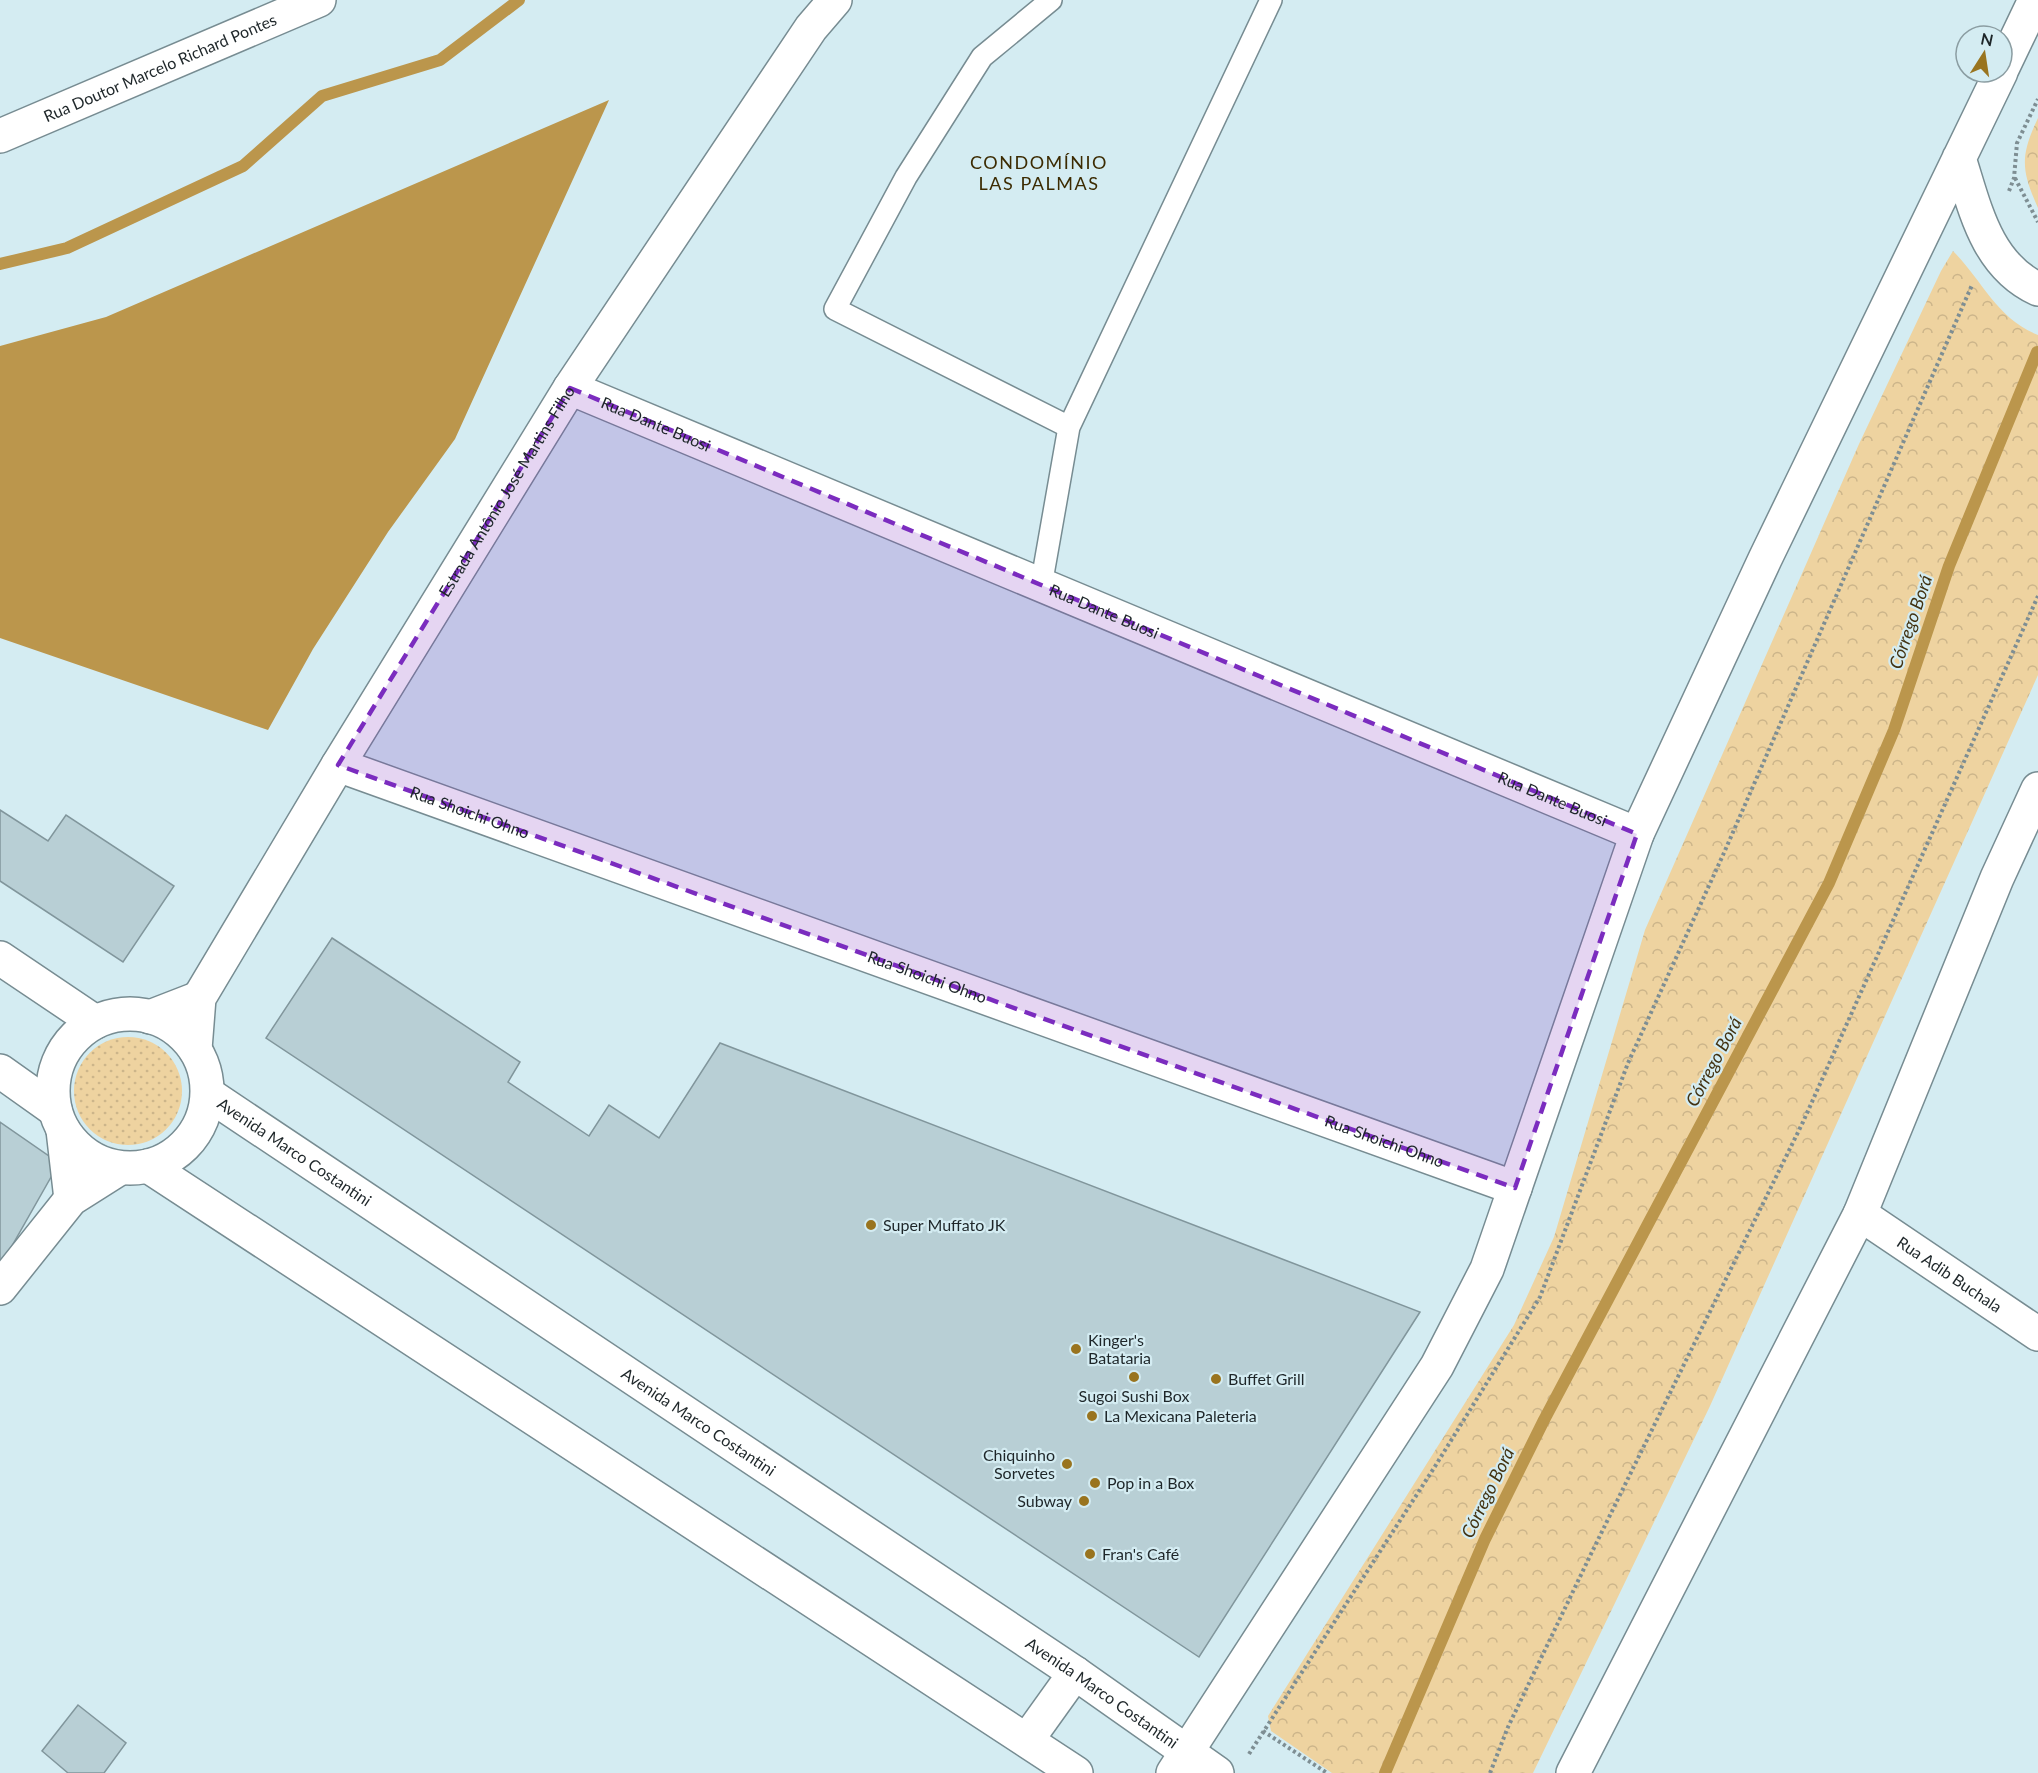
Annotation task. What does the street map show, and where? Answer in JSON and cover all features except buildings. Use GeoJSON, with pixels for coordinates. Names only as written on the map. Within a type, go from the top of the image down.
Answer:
{"type":"FeatureCollection","features":[{"type":"Feature","properties":{"kind":"main road","name":"Rua Doutor Marcelo Richard Pontes"},"geometry":{"type":"LineString","coordinates":[[0,135],[319,0]]}},
{"type":"Feature","properties":{"kind":"main road","name":"Estrada Antônio José Martins Filho"},"geometry":{"type":"LineString","coordinates":[[195,1049],[199,998],[338,765],[570,388],[811,28],[834,0]]}},
{"type":"Feature","properties":{"kind":"main road"},"geometry":{"type":"LineString","coordinates":[[2014,45],[2036,0]]}},
{"type":"Feature","properties":{"kind":"main road"},"geometry":{"type":"LineString","coordinates":[[1179,1763],[1437,1366],[1487,1269],[1637,834],[1765,559],[1995,84]]}},
{"type":"Feature","properties":{"kind":"main road"},"geometry":{"type":"LineString","coordinates":[[1959,158],[1988,245],[2023,283],[2038,289]]}},
{"type":"Feature","properties":{"kind":"main road","name":"Rua Dante Buosi"},"geometry":{"type":"LineString","coordinates":[[570,388],[1637,834]]}},
{"type":"Feature","properties":{"kind":"main road","name":"Rua Shoichi Ohno"},"geometry":{"type":"LineString","coordinates":[[338,765],[1515,1188]]}},
{"type":"Feature","properties":{"kind":"main road"},"geometry":{"type":"LineString","coordinates":[[1573,1773],[1860,1214],[1997,878],[2038,789]]}},
{"type":"Feature","properties":{"kind":"main road"},"geometry":{"type":"LineString","coordinates":[[0,958],[95,1022]]}},
{"type":"Feature","properties":{"kind":"main road"},"geometry":{"type":"LineString","coordinates":[[150,1017],[199,998]]}},
{"type":"Feature","properties":{"kind":"main road"},"geometry":{"type":"LineString","coordinates":[[0,1288],[71,1199],[134,1167],[171,1157],[190,1140],[202,1118],[208,1094],[205,1071],[195,1049],[183,1035],[167,1024],[150,1017],[122,1014],[95,1022],[74,1038],[59,1059],[53,1084],[71,1199]]}},
{"type":"Feature","properties":{"kind":"main road"},"geometry":{"type":"LineString","coordinates":[[0,1071],[59,1120],[77,1148],[97,1161],[134,1167],[1076,1773]]}},
{"type":"Feature","properties":{"kind":"main road","name":"Avenida Marco Costantini"},"geometry":{"type":"LineString","coordinates":[[208,1094],[1075,1673],[1179,1763],[1217,1773]]}},
{"type":"Feature","properties":{"kind":"main road","name":"Rua Adib Buchala"},"geometry":{"type":"LineString","coordinates":[[1860,1214],[2038,1334]]}},
{"type":"Feature","properties":{"kind":"main road"},"geometry":{"type":"LineString","coordinates":[[1027,1740],[1075,1673]]}},
{"type":"Feature","properties":{"kind":"lane"},"geometry":{"type":"LineString","coordinates":[[1051,0],[982,57],[906,177],[836,309],[1069,427]]}},
{"type":"Feature","properties":{"kind":"lane"},"geometry":{"type":"LineString","coordinates":[[1041,586],[1069,427],[1271,0]]}},
{"type":"Feature","properties":{"kind":"path"},"geometry":{"type":"LineString","coordinates":[[1247,1756],[1434,1468],[1540,1297],[1628,1063],[1723,855],[1988,245],[2014,178],[2017,143],[2038,99]]}},
{"type":"Feature","properties":{"kind":"path"},"geometry":{"type":"LineString","coordinates":[[2014,178],[2038,222]]}},
{"type":"Feature","properties":{"kind":"path"},"geometry":{"type":"LineString","coordinates":[[1490,1773],[1508,1727],[1590,1556],[1803,1122],[2038,596]]}},
{"type":"Feature","properties":{"kind":"path"},"geometry":{"type":"LineString","coordinates":[[1263,1731],[1327,1773]]}},
{"type":"Feature","properties":{"kind":"highlighted area"},"geometry":{"type":"Polygon","coordinates":[[[570,388],[1637,834],[1515,1188],[338,765],[570,388]]]}},
{"type":"Feature","properties":{"kind":"green space"},"geometry":{"type":"Polygon","coordinates":[[[2038,118],[2038,208],[2028,183],[2025,163],[2028,143],[2038,118]]]}},
{"type":"Feature","properties":{"kind":"green space"},"geometry":{"type":"Polygon","coordinates":[[[1953,251],[2001,309],[2024,328],[2038,335],[2038,675],[1710,1406],[1533,1773],[1332,1773],[1271,1731],[1268,1716],[1514,1325],[1554,1237],[1645,930],[1859,444],[1941,271],[1953,251]]]}},
{"type":"Feature","properties":{"kind":"green space"},"geometry":{"type":"Polygon","coordinates":[[[128,1037],[149,1041],[166,1053],[178,1070],[182,1091],[178,1112],[166,1129],[149,1141],[128,1145],[107,1141],[90,1129],[78,1112],[74,1091],[78,1070],[90,1053],[107,1041],[128,1037]]]}},
{"type":"Feature","properties":{"kind":"shaded area"},"geometry":{"type":"Polygon","coordinates":[[[609,100],[455,439],[388,532],[313,649],[268,730],[0,638],[0,346],[106,317],[609,100]]]}},
{"type":"Feature","properties":{"kind":"waterway"},"geometry":{"type":"LineString","coordinates":[[0,264],[67,248],[243,166],[322,96],[440,60],[519,0]]}},
{"type":"Feature","properties":{"kind":"waterway","name":"Córrego Borá"},"geometry":{"type":"LineString","coordinates":[[1385,1773],[1485,1539],[1544,1420],[1829,883],[1894,730],[1949,566],[2037,352]]}},
{"type":"Feature","properties":{"kind":"place","name":"Super Muffato JK"},"geometry":{"type":"Point","coordinates":[871,1225]}},
{"type":"Feature","properties":{"kind":"place","name":"Kinger's Batataria"},"geometry":{"type":"Point","coordinates":[1076,1349]}},
{"type":"Feature","properties":{"kind":"place","name":"Sugoi Sushi Box"},"geometry":{"type":"Point","coordinates":[1134,1377]}},
{"type":"Feature","properties":{"kind":"place","name":"Buffet Grill"},"geometry":{"type":"Point","coordinates":[1216,1379]}},
{"type":"Feature","properties":{"kind":"place","name":"La Mexicana Paleteria"},"geometry":{"type":"Point","coordinates":[1092,1416]}},
{"type":"Feature","properties":{"kind":"place","name":"Chiquinho Sorvetes"},"geometry":{"type":"Point","coordinates":[1067,1464]}},
{"type":"Feature","properties":{"kind":"place","name":"Pop in a Box"},"geometry":{"type":"Point","coordinates":[1095,1483]}},
{"type":"Feature","properties":{"kind":"place","name":"Subway"},"geometry":{"type":"Point","coordinates":[1084,1501]}},
{"type":"Feature","properties":{"kind":"place","name":"Fran's Café"},"geometry":{"type":"Point","coordinates":[1090,1554]}},
{"type":"Feature","properties":{"kind":"district","name":"CONDOMÍNIO LAS PALMAS"},"geometry":{"type":"Point","coordinates":[1039,174]}}]}
